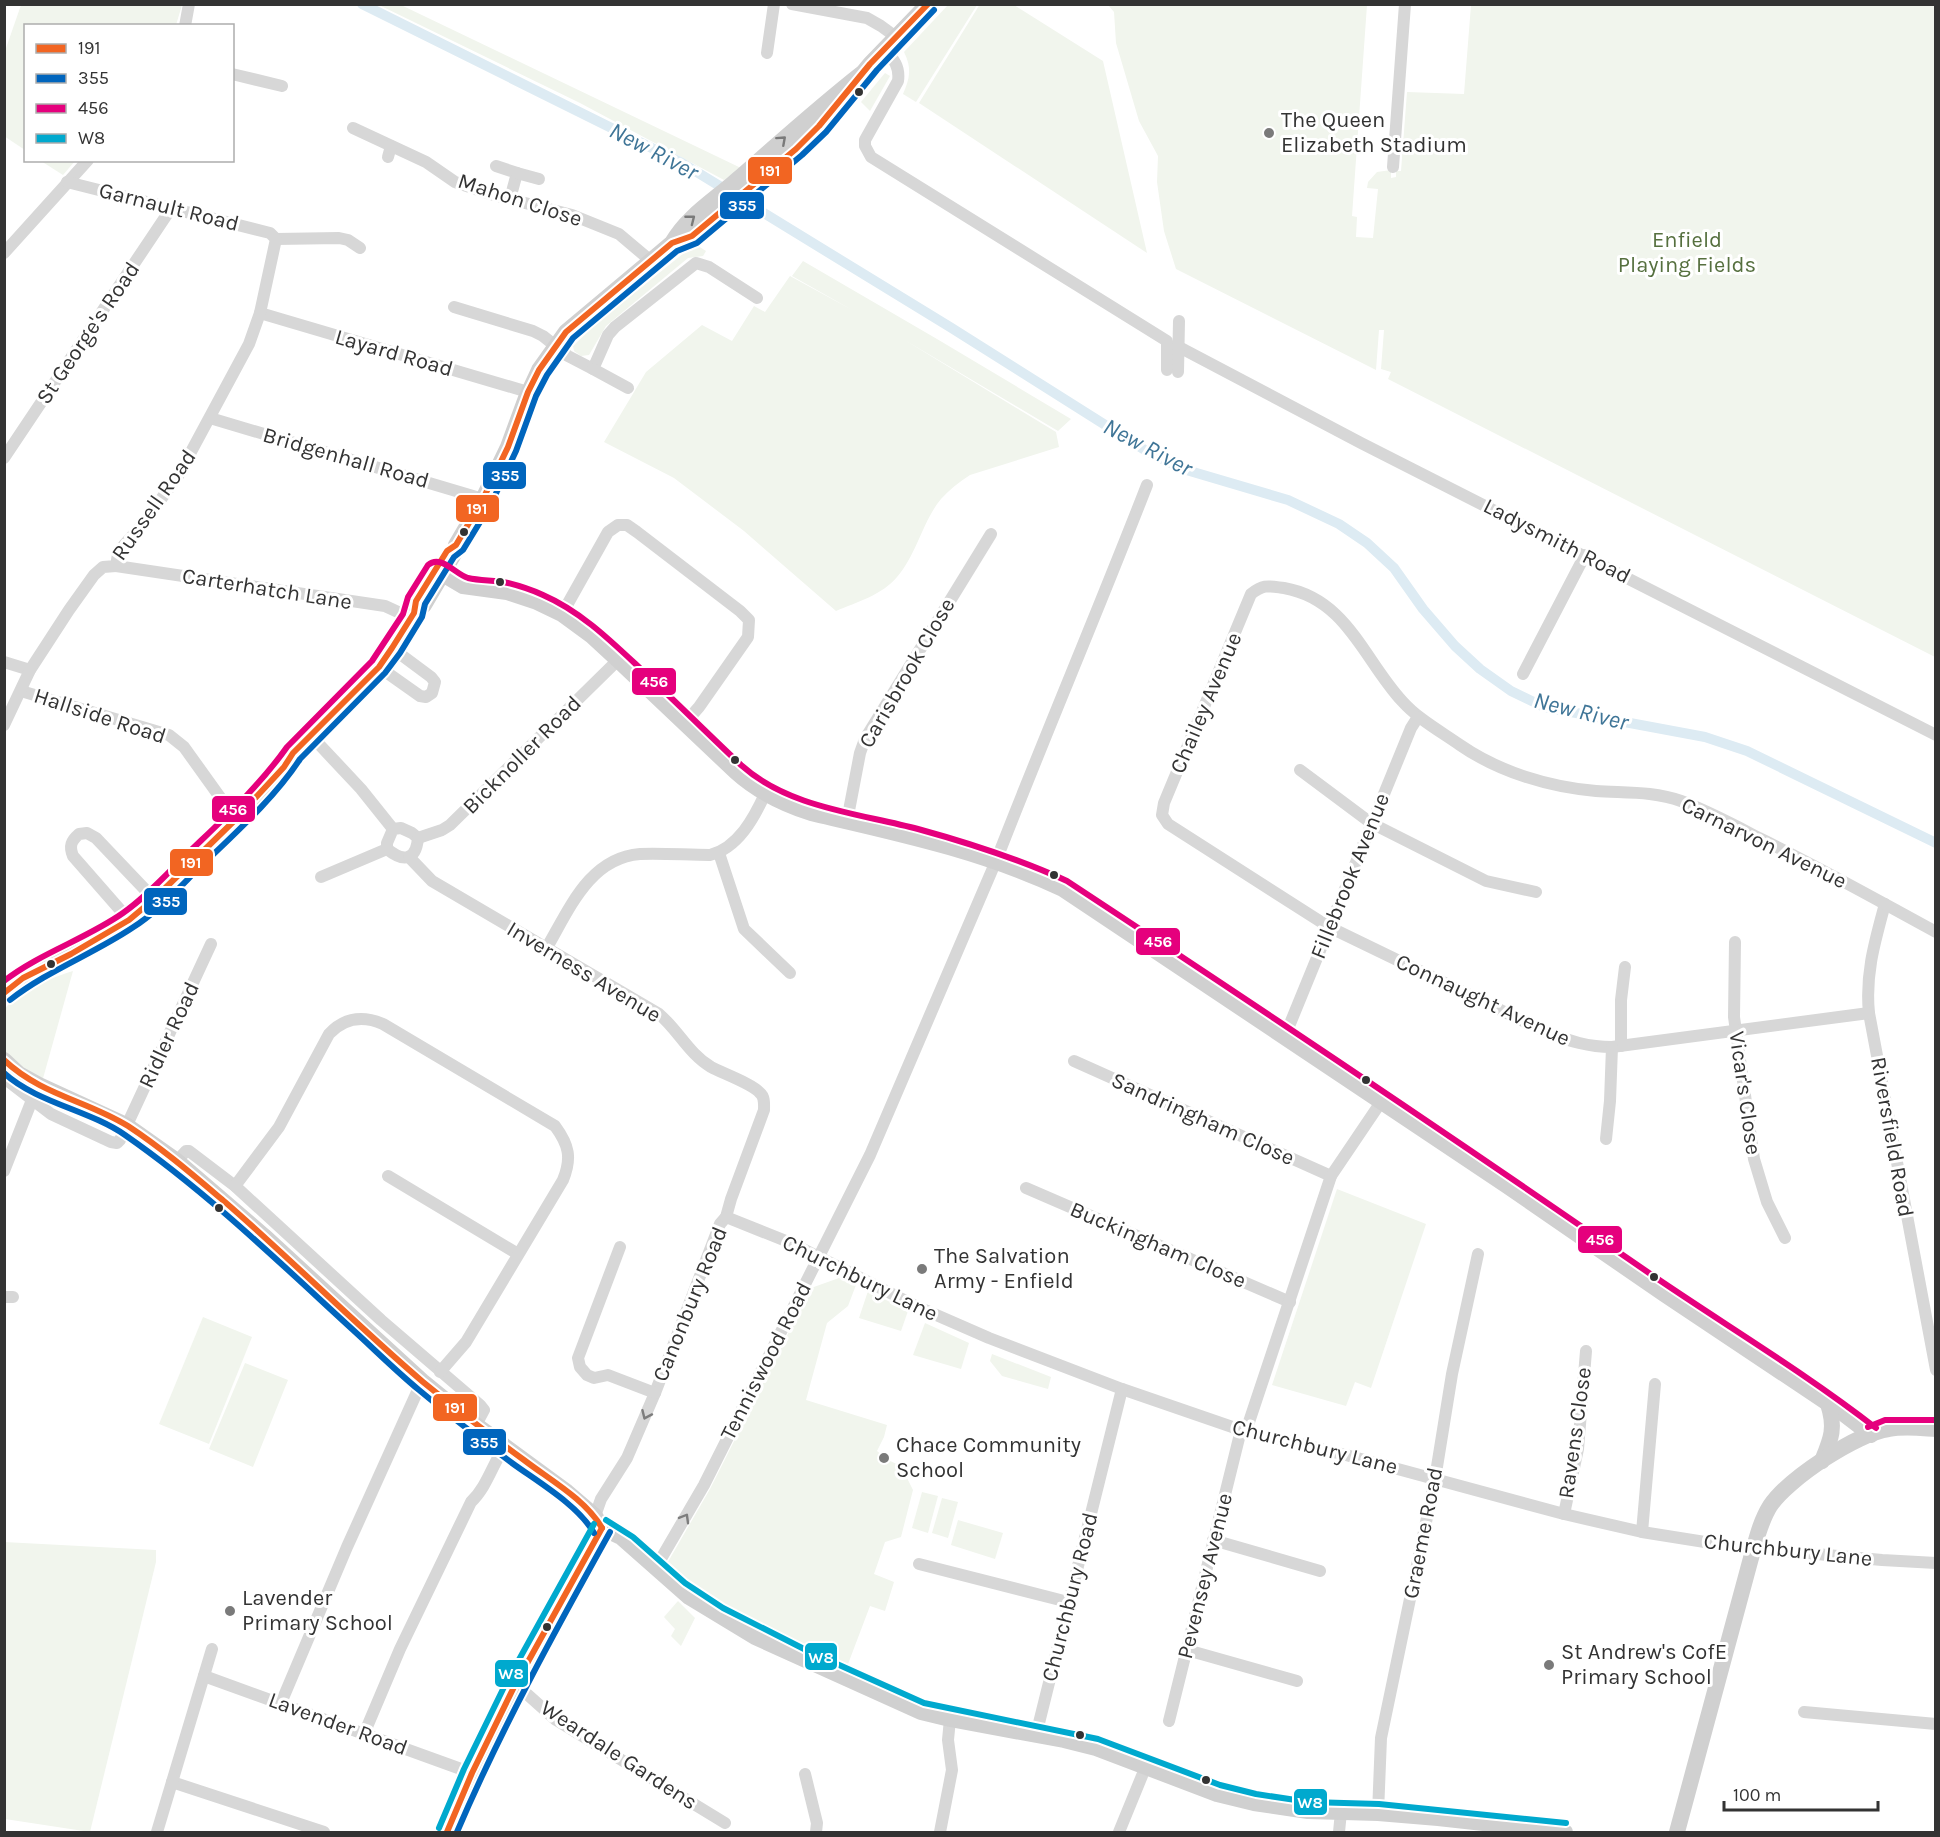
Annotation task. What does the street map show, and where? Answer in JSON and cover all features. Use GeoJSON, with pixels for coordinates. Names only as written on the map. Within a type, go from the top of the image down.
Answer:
{"type":"FeatureCollection","features":[{"type":"Feature","properties":{"kind":"street"},"geometry":{"type":"LineString","coordinates":[[185,24],[189,4]]}},
{"type":"Feature","properties":{"kind":"street"},"geometry":{"type":"LineString","coordinates":[[767,53],[774,4]]}},
{"type":"Feature","properties":{"kind":"street"},"geometry":{"type":"LineString","coordinates":[[792,4],[867,18],[881,26],[890,43],[899,72],[898,81],[865,140],[865,146],[871,157],[1167,341],[1172,371],[1179,347],[1179,321]]}},
{"type":"Feature","properties":{"kind":"street"},"geometry":{"type":"LineString","coordinates":[[4,993],[23,978],[71,954],[129,920],[154,899],[234,821],[284,767],[293,753],[379,667],[412,615],[416,601],[454,554],[456,545],[483,499],[508,447],[528,392],[539,370],[566,332],[672,243],[683,225],[720,204],[743,184],[810,114],[861,74],[928,4]]}},
{"type":"Feature","properties":{"kind":"street"},"geometry":{"type":"LineString","coordinates":[[1393,167],[1405,4]]}},
{"type":"Feature","properties":{"kind":"street"},"geometry":{"type":"LineString","coordinates":[[234,74],[282,86]]}},
{"type":"Feature","properties":{"kind":"street","name":"Mahon Close"},"geometry":{"type":"LineString","coordinates":[[353,128],[390,152],[426,162],[455,182],[510,200],[572,215],[619,234],[651,261]]}},
{"type":"Feature","properties":{"kind":"street"},"geometry":{"type":"LineString","coordinates":[[4,253],[86,162]]}},
{"type":"Feature","properties":{"kind":"street"},"geometry":{"type":"LineString","coordinates":[[496,166],[539,179]]}},
{"type":"Feature","properties":{"kind":"street"},"geometry":{"type":"LineString","coordinates":[[510,200],[517,172]]}},
{"type":"Feature","properties":{"kind":"street","name":"Garnault Road"},"geometry":{"type":"LineString","coordinates":[[68,182],[172,207],[273,236],[339,238],[348,240],[360,248]]}},
{"type":"Feature","properties":{"kind":"street","name":"St George's Road"},"geometry":{"type":"LineString","coordinates":[[4,458],[172,207]]}},
{"type":"Feature","properties":{"kind":"street","name":"Russell Road"},"geometry":{"type":"LineString","coordinates":[[4,724],[30,670],[58,625],[94,575],[103,567],[116,566],[118,554],[178,476],[210,418],[249,345],[260,313],[273,236]]}},
{"type":"Feature","properties":{"kind":"street"},"geometry":{"type":"LineString","coordinates":[[593,369],[608,335],[615,327],[696,263],[709,267],[758,298]]}},
{"type":"Feature","properties":{"kind":"street"},"geometry":{"type":"LineString","coordinates":[[453,307],[543,336],[568,356],[628,388]]}},
{"type":"Feature","properties":{"kind":"street","name":"Layard Road"},"geometry":{"type":"LineString","coordinates":[[260,313],[528,392]]}},
{"type":"Feature","properties":{"kind":"street","name":"Ladysmith Road"},"geometry":{"type":"LineString","coordinates":[[1179,347],[1935,735]]}},
{"type":"Feature","properties":{"kind":"street","name":"Bridgenhall Road"},"geometry":{"type":"LineString","coordinates":[[210,418],[483,499]]}},
{"type":"Feature","properties":{"kind":"street","name":"Tenniswood Road"},"geometry":{"type":"LineString","coordinates":[[655,1569],[704,1485],[870,1155],[996,861],[1147,485]]}},
{"type":"Feature","properties":{"kind":"street"},"geometry":{"type":"LineString","coordinates":[[562,614],[608,532],[618,525],[627,525],[637,532],[740,611],[748,620],[748,637],[699,707],[685,723]]}},
{"type":"Feature","properties":{"kind":"street","name":"Carisbrook Close"},"geometry":{"type":"LineString","coordinates":[[847,821],[860,753],[865,739],[991,534]]}},
{"type":"Feature","properties":{"kind":"street"},"geometry":{"type":"LineString","coordinates":[[1523,674],[1585,555]]}},
{"type":"Feature","properties":{"kind":"street","name":"Carterhatch Lane"},"geometry":{"type":"LineString","coordinates":[[116,566],[385,606],[412,615]]}},
{"type":"Feature","properties":{"kind":"street"},"geometry":{"type":"LineString","coordinates":[[439,572],[463,586],[507,592],[537,602],[562,614],[592,636],[750,785],[765,794],[789,806],[949,846],[996,861],[1064,889],[1285,1036],[1871,1435]]}},
{"type":"Feature","properties":{"kind":"street","name":"Carnarvon Avenue"},"geometry":{"type":"LineString","coordinates":[[1261,586],[1292,590],[1330,609],[1359,641],[1393,691],[1418,717],[1471,752],[1503,769],[1552,783],[1596,791],[1656,795],[1679,800],[1781,848],[1935,932]]}},
{"type":"Feature","properties":{"kind":"street","name":"Chailey Avenue"},"geometry":{"type":"LineString","coordinates":[[1168,824],[1162,815],[1164,803],[1251,594],[1261,586]]}},
{"type":"Feature","properties":{"kind":"street"},"geometry":{"type":"LineString","coordinates":[[379,667],[420,696],[426,697],[432,693],[435,682],[431,676],[392,648]]}},
{"type":"Feature","properties":{"kind":"street","name":"Bicknoller Road"},"geometry":{"type":"LineString","coordinates":[[418,838],[450,825],[618,660]]}},
{"type":"Feature","properties":{"kind":"street"},"geometry":{"type":"LineString","coordinates":[[4,662],[30,670]]}},
{"type":"Feature","properties":{"kind":"street","name":"Hallside Road"},"geometry":{"type":"LineString","coordinates":[[21,691],[169,735],[184,747],[222,800]]}},
{"type":"Feature","properties":{"kind":"street"},"geometry":{"type":"LineString","coordinates":[[284,767],[297,761],[337,718],[342,706]]}},
{"type":"Feature","properties":{"kind":"street","name":"Fillebrook Avenue"},"geometry":{"type":"LineString","coordinates":[[1285,1036],[1411,728],[1418,717]]}},
{"type":"Feature","properties":{"kind":"street"},"geometry":{"type":"LineString","coordinates":[[315,741],[361,789],[393,829]]}},
{"type":"Feature","properties":{"kind":"street"},"geometry":{"type":"LineString","coordinates":[[1300,771],[1371,824],[1486,881],[1536,892]]}},
{"type":"Feature","properties":{"kind":"street"},"geometry":{"type":"LineString","coordinates":[[546,949],[579,892],[594,874],[610,863],[638,854],[710,855],[719,853],[747,828],[765,794]]}},
{"type":"Feature","properties":{"kind":"street","name":"Connaught Avenue"},"geometry":{"type":"LineString","coordinates":[[1168,824],[1329,927],[1548,1033],[1576,1044],[1594,1047],[1616,1046],[1869,1013]]}},
{"type":"Feature","properties":{"kind":"street"},"geometry":{"type":"LineString","coordinates":[[393,829],[401,828],[412,832],[418,838],[414,854],[409,857]]}},
{"type":"Feature","properties":{"kind":"street"},"geometry":{"type":"LineString","coordinates":[[321,878],[387,849],[393,829]]}},
{"type":"Feature","properties":{"kind":"street"},"geometry":{"type":"LineString","coordinates":[[129,920],[74,856],[70,848],[73,840],[79,834],[87,833],[96,838],[154,899]]}},
{"type":"Feature","properties":{"kind":"street","name":"Inverness Avenue"},"geometry":{"type":"LineString","coordinates":[[387,849],[403,858],[409,857],[432,881],[659,1014],[672,1025],[687,1046],[703,1061],[755,1089]]}},
{"type":"Feature","properties":{"kind":"street"},"geometry":{"type":"LineString","coordinates":[[719,853],[744,929],[790,973]]}},
{"type":"Feature","properties":{"kind":"street","name":"Riversfield Road"},"geometry":{"type":"LineString","coordinates":[[1886,904],[1872,948],[1868,970],[1869,1013],[1935,1370]]}},
{"type":"Feature","properties":{"kind":"street","name":"Vicar's Close"},"geometry":{"type":"LineString","coordinates":[[1735,942],[1735,1030],[1754,1159],[1767,1202],[1785,1238]]}},
{"type":"Feature","properties":{"kind":"street","name":"Ridler Road"},"geometry":{"type":"LineString","coordinates":[[126,1125],[211,944]]}},
{"type":"Feature","properties":{"kind":"street"},"geometry":{"type":"LineString","coordinates":[[1606,1138],[1624,967]]}},
{"type":"Feature","properties":{"kind":"street"},"geometry":{"type":"LineString","coordinates":[[234,1186],[279,1127],[329,1034],[344,1021],[364,1018],[373,1020],[555,1126],[564,1138],[568,1154],[568,1167],[563,1180],[466,1342],[440,1372]]}},
{"type":"Feature","properties":{"kind":"street"},"geometry":{"type":"LineString","coordinates":[[4,1060],[19,1074],[39,1085],[126,1125],[177,1161],[264,1236],[422,1381],[598,1522],[621,1537],[689,1597],[755,1637],[921,1712],[1096,1748],[1217,1794],[1254,1803],[1308,1811],[1378,1813],[1565,1833]]}},
{"type":"Feature","properties":{"kind":"street","name":"Sandringham Close"},"geometry":{"type":"LineString","coordinates":[[1074,1061],[1331,1176]]}},
{"type":"Feature","properties":{"kind":"street"},"geometry":{"type":"LineString","coordinates":[[4,1078],[51,1114],[114,1143],[120,1140],[126,1125]]}},
{"type":"Feature","properties":{"kind":"street","name":"Canonbury Road"},"geometry":{"type":"LineString","coordinates":[[598,1522],[601,1499],[627,1458],[656,1393],[764,1110],[763,1098],[755,1089]]}},
{"type":"Feature","properties":{"kind":"street"},"geometry":{"type":"LineString","coordinates":[[4,1171],[32,1100]]}},
{"type":"Feature","properties":{"kind":"street","name":"Pevensey Avenue"},"geometry":{"type":"LineString","coordinates":[[1169,1721],[1241,1430],[1249,1422],[1331,1176],[1381,1102]]}},
{"type":"Feature","properties":{"kind":"street"},"geometry":{"type":"LineString","coordinates":[[177,1161],[186,1151],[189,1151],[234,1186],[484,1410],[476,1425]]}},
{"type":"Feature","properties":{"kind":"street"},"geometry":{"type":"LineString","coordinates":[[388,1176],[518,1254]]}},
{"type":"Feature","properties":{"kind":"street","name":"Buckingham Close"},"geometry":{"type":"LineString","coordinates":[[1026,1188],[1290,1302]]}},
{"type":"Feature","properties":{"kind":"street","name":"Churchbury Lane"},"geometry":{"type":"LineString","coordinates":[[723,1220],[781,1239],[926,1310],[1122,1389],[1241,1430],[1642,1532],[1754,1548],[1935,1563]]}},
{"type":"Feature","properties":{"kind":"street"},"geometry":{"type":"LineString","coordinates":[[620,1247],[578,1358],[580,1367],[587,1375],[594,1378],[608,1375],[656,1393]]}},
{"type":"Feature","properties":{"kind":"street","name":"Graeme Road"},"geometry":{"type":"LineString","coordinates":[[1378,1813],[1381,1738],[1435,1479],[1452,1374],[1478,1254]]}},
{"type":"Feature","properties":{"kind":"street","name":"Ravens Close"},"geometry":{"type":"LineString","coordinates":[[1564,1514],[1578,1449],[1586,1352]]}},
{"type":"Feature","properties":{"kind":"street"},"geometry":{"type":"LineString","coordinates":[[281,1703],[347,1547],[422,1381]]}},
{"type":"Feature","properties":{"kind":"street"},"geometry":{"type":"LineString","coordinates":[[1642,1532],[1655,1384]]}},
{"type":"Feature","properties":{"kind":"street","name":"Churchbury Road"},"geometry":{"type":"LineString","coordinates":[[1036,1735],[1122,1389]]}},
{"type":"Feature","properties":{"kind":"street"},"geometry":{"type":"LineString","coordinates":[[1822,1461],[1830,1442],[1833,1424],[1828,1404]]}},
{"type":"Feature","properties":{"kind":"street"},"geometry":{"type":"LineString","coordinates":[[1677,1833],[1754,1548],[1763,1518],[1770,1506],[1791,1482],[1845,1447],[1886,1429],[1935,1429]]}},
{"type":"Feature","properties":{"kind":"street"},"geometry":{"type":"LineString","coordinates":[[364,1734],[400,1649],[471,1502],[478,1495],[495,1460],[506,1446]]}},
{"type":"Feature","properties":{"kind":"street"},"geometry":{"type":"LineString","coordinates":[[447,1833],[472,1773],[513,1687],[598,1522]]}},
{"type":"Feature","properties":{"kind":"street"},"geometry":{"type":"LineString","coordinates":[[1213,1540],[1320,1571]]}},
{"type":"Feature","properties":{"kind":"street"},"geometry":{"type":"LineString","coordinates":[[919,1564],[1068,1602]]}},
{"type":"Feature","properties":{"kind":"street"},"geometry":{"type":"LineString","coordinates":[[157,1833],[212,1649]]}},
{"type":"Feature","properties":{"kind":"street"},"geometry":{"type":"LineString","coordinates":[[1187,1650],[1297,1681]]}},
{"type":"Feature","properties":{"kind":"street","name":"Lavender Road"},"geometry":{"type":"LineString","coordinates":[[204,1676],[472,1773]]}},
{"type":"Feature","properties":{"kind":"street","name":"Weardale Gardens"},"geometry":{"type":"LineString","coordinates":[[513,1687],[528,1695],[556,1720],[725,1823]]}},
{"type":"Feature","properties":{"kind":"street"},"geometry":{"type":"LineString","coordinates":[[1804,1712],[1935,1724]]}},
{"type":"Feature","properties":{"kind":"street"},"geometry":{"type":"LineString","coordinates":[[940,1833],[952,1770],[947,1733],[950,1719]]}},
{"type":"Feature","properties":{"kind":"street"},"geometry":{"type":"LineString","coordinates":[[1119,1833],[1146,1766]]}},
{"type":"Feature","properties":{"kind":"street"},"geometry":{"type":"LineString","coordinates":[[805,1774],[817,1823],[816,1833]]}},
{"type":"Feature","properties":{"kind":"street"},"geometry":{"type":"LineString","coordinates":[[172,1782],[324,1833]]}},
{"type":"Feature","properties":{"kind":"street"},"geometry":{"type":"LineString","coordinates":[[1340,1833],[1341,1812]]}},
{"type":"Feature","properties":{"kind":"green space"},"geometry":{"type":"Polygon","coordinates":[[[21,4],[182,5],[176,24],[24,24],[24,149],[4,136],[5,51],[21,4]]]}},
{"type":"Feature","properties":{"kind":"green space"},"geometry":{"type":"Polygon","coordinates":[[[980,4],[1014,5],[1103,61],[1147,253],[919,103],[980,4]]]}},
{"type":"Feature","properties":{"kind":"green space"},"geometry":{"type":"Polygon","coordinates":[[[379,5],[401,5],[741,168],[724,180],[580,103],[379,5]]]}},
{"type":"Feature","properties":{"kind":"green space"},"geometry":{"type":"Polygon","coordinates":[[[948,5],[977,5],[916,102],[903,94],[909,73],[904,52],[948,5]]]}},
{"type":"Feature","properties":{"kind":"green space","name":"Enfield Playing Fields"},"geometry":{"type":"Polygon","coordinates":[[[1108,5],[1367,5],[1352,216],[1357,217],[1356,237],[1373,238],[1378,189],[1367,188],[1368,182],[1377,172],[1391,170],[1391,178],[1396,177],[1396,171],[1401,171],[1407,92],[1464,94],[1471,5],[1935,5],[1935,657],[1388,379],[1391,372],[1381,369],[1384,330],[1379,330],[1376,370],[1176,269],[1164,231],[1157,182],[1158,156],[1139,121],[1116,43],[1114,12],[1108,5]]]}},
{"type":"Feature","properties":{"kind":"green space"},"geometry":{"type":"Polygon","coordinates":[[[885,73],[890,76],[870,111],[861,102],[885,73]]]}},
{"type":"Feature","properties":{"kind":"green space"},"geometry":{"type":"Polygon","coordinates":[[[43,162],[74,162],[63,175],[43,162]]]}},
{"type":"Feature","properties":{"kind":"green space"},"geometry":{"type":"Polygon","coordinates":[[[695,244],[706,251],[703,256],[688,258],[606,326],[589,355],[581,356],[574,351],[573,346],[596,324],[695,244]]]}},
{"type":"Feature","properties":{"kind":"green space"},"geometry":{"type":"Polygon","coordinates":[[[803,261],[1071,419],[1058,431],[903,339],[1056,432],[1059,447],[970,475],[962,480],[934,508],[910,558],[897,577],[877,593],[836,611],[744,531],[674,478],[604,442],[646,372],[702,325],[732,341],[754,306],[765,312],[790,276],[854,311],[792,276],[803,261]]]}},
{"type":"Feature","properties":{"kind":"green space"},"geometry":{"type":"Polygon","coordinates":[[[73,971],[42,1082],[11,1062],[5,1052],[4,1011],[16,997],[25,991],[73,971]]]}},
{"type":"Feature","properties":{"kind":"green space"},"geometry":{"type":"Polygon","coordinates":[[[1337,1189],[1426,1224],[1371,1388],[1355,1382],[1346,1406],[1272,1385],[1337,1189]]]}},
{"type":"Feature","properties":{"kind":"green space"},"geometry":{"type":"Polygon","coordinates":[[[839,1278],[856,1285],[848,1306],[827,1323],[806,1400],[887,1425],[877,1451],[888,1460],[901,1466],[913,1490],[901,1537],[885,1542],[874,1574],[894,1582],[885,1611],[870,1606],[845,1672],[758,1630],[693,1591],[665,1567],[710,1489],[811,1288],[839,1278]]]}},
{"type":"Feature","properties":{"kind":"green space"},"geometry":{"type":"Polygon","coordinates":[[[868,1291],[908,1311],[901,1331],[859,1318],[868,1291]]]}},
{"type":"Feature","properties":{"kind":"green space"},"geometry":{"type":"Polygon","coordinates":[[[203,1317],[252,1337],[209,1444],[159,1424],[203,1317]]]}},
{"type":"Feature","properties":{"kind":"green space"},"geometry":{"type":"Polygon","coordinates":[[[925,1323],[969,1343],[961,1369],[913,1355],[925,1323]]]}},
{"type":"Feature","properties":{"kind":"green space"},"geometry":{"type":"Polygon","coordinates":[[[992,1354],[1051,1377],[1048,1389],[1002,1376],[990,1361],[992,1354]]]}},
{"type":"Feature","properties":{"kind":"green space"},"geometry":{"type":"Polygon","coordinates":[[[245,1363],[288,1380],[253,1467],[209,1449],[245,1363]]]}},
{"type":"Feature","properties":{"kind":"green space"},"geometry":{"type":"Polygon","coordinates":[[[922,1492],[938,1496],[928,1533],[912,1528],[922,1492]]]}},
{"type":"Feature","properties":{"kind":"green space"},"geometry":{"type":"Polygon","coordinates":[[[942,1498],[958,1502],[948,1538],[932,1533],[942,1498]]]}},
{"type":"Feature","properties":{"kind":"green space"},"geometry":{"type":"Polygon","coordinates":[[[958,1520],[1003,1533],[995,1559],[951,1545],[958,1520]]]}},
{"type":"Feature","properties":{"kind":"green space"},"geometry":{"type":"Polygon","coordinates":[[[4,1542],[156,1550],[156,1562],[90,1832],[5,1819],[4,1542]]]}},
{"type":"Feature","properties":{"kind":"green space"},"geometry":{"type":"Polygon","coordinates":[[[678,1601],[695,1618],[681,1646],[671,1636],[675,1629],[664,1617],[678,1601]]]}},
{"type":"Feature","properties":{"kind":"waterway","name":"New River"},"geometry":{"type":"LineString","coordinates":[[362,4],[682,163],[950,327],[1148,452],[1183,469],[1288,500],[1339,524],[1367,543],[1394,568],[1423,609],[1455,646],[1480,669],[1511,691],[1544,707],[1705,737],[1747,751],[1936,843]]}},
{"type":"Feature","properties":{"kind":"transit line","name":"191"},"geometry":{"type":"LineString","coordinates":[[4,993],[23,978],[71,954],[129,920],[154,899],[234,821],[284,767],[293,753],[379,667],[414,613],[416,601],[447,551],[456,545],[483,499],[508,447],[528,392],[539,370],[566,332],[672,243],[692,236],[796,149],[819,126],[870,64],[928,4]]}},
{"type":"Feature","properties":{"kind":"transit line","name":"355"},"geometry":{"type":"LineString","coordinates":[[10,1000],[39,980],[141,922],[174,893],[265,803],[300,759],[385,673],[400,653],[422,617],[425,604],[454,557],[463,550],[491,504],[516,451],[536,396],[547,375],[573,338],[677,251],[697,243],[802,155],[826,132],[877,70],[934,10]]}},
{"type":"Feature","properties":{"kind":"transit line","name":"456"},"geometry":{"type":"LineString","coordinates":[[4,981],[33,962],[109,922],[155,886],[238,804],[264,777],[287,747],[372,661],[403,614],[408,597],[428,565],[433,562],[443,563],[468,578],[517,585],[543,595],[571,610],[620,649],[741,765],[780,791],[825,807],[918,829],[975,846],[1067,881],[1793,1368],[1876,1428]]}},
{"type":"Feature","properties":{"kind":"transit line","name":"191"},"geometry":{"type":"LineString","coordinates":[[4,1060],[33,1082],[113,1117],[166,1153],[250,1224],[423,1382],[577,1499],[602,1528]]}},
{"type":"Feature","properties":{"kind":"transit line","name":"355"},"geometry":{"type":"LineString","coordinates":[[4,1073],[32,1092],[111,1126],[185,1180],[270,1253],[410,1383],[488,1445],[557,1495],[578,1513],[594,1533]]}},
{"type":"Feature","properties":{"kind":"transit line","name":"456"},"geometry":{"type":"LineString","coordinates":[[1868,1427],[1885,1420],[1936,1420]]}},
{"type":"Feature","properties":{"kind":"transit line","name":"W8"},"geometry":{"type":"LineString","coordinates":[[606,1520],[633,1537],[685,1583],[723,1608],[808,1651],[924,1703],[1098,1739],[1220,1785],[1256,1794],[1309,1802],[1379,1804],[1566,1823]]}},
{"type":"Feature","properties":{"kind":"transit line","name":"W8"},"geometry":{"type":"LineString","coordinates":[[439,1828],[464,1769],[506,1683],[594,1524]]}},
{"type":"Feature","properties":{"kind":"transit line","name":"191"},"geometry":{"type":"LineString","coordinates":[[447,1832],[472,1773],[514,1687],[602,1528]]}},
{"type":"Feature","properties":{"kind":"transit line","name":"355"},"geometry":{"type":"LineString","coordinates":[[457,1832],[510,1718],[610,1532]]}},
{"type":"Feature","properties":{"kind":"place","name":"The Queen Elizabeth Stadium"},"geometry":{"type":"Point","coordinates":[1269,133]}},
{"type":"Feature","properties":{"kind":"place","name":"The Salvation Army - Enfield"},"geometry":{"type":"Point","coordinates":[922,1269]}},
{"type":"Feature","properties":{"kind":"place","name":"Chace Community School"},"geometry":{"type":"Point","coordinates":[884,1458]}},
{"type":"Feature","properties":{"kind":"place","name":"Lavender Primary School"},"geometry":{"type":"Point","coordinates":[230,1611]}},
{"type":"Feature","properties":{"kind":"place","name":"St Andrew's CofE Primary School"},"geometry":{"type":"Point","coordinates":[1549,1665]}}]}
